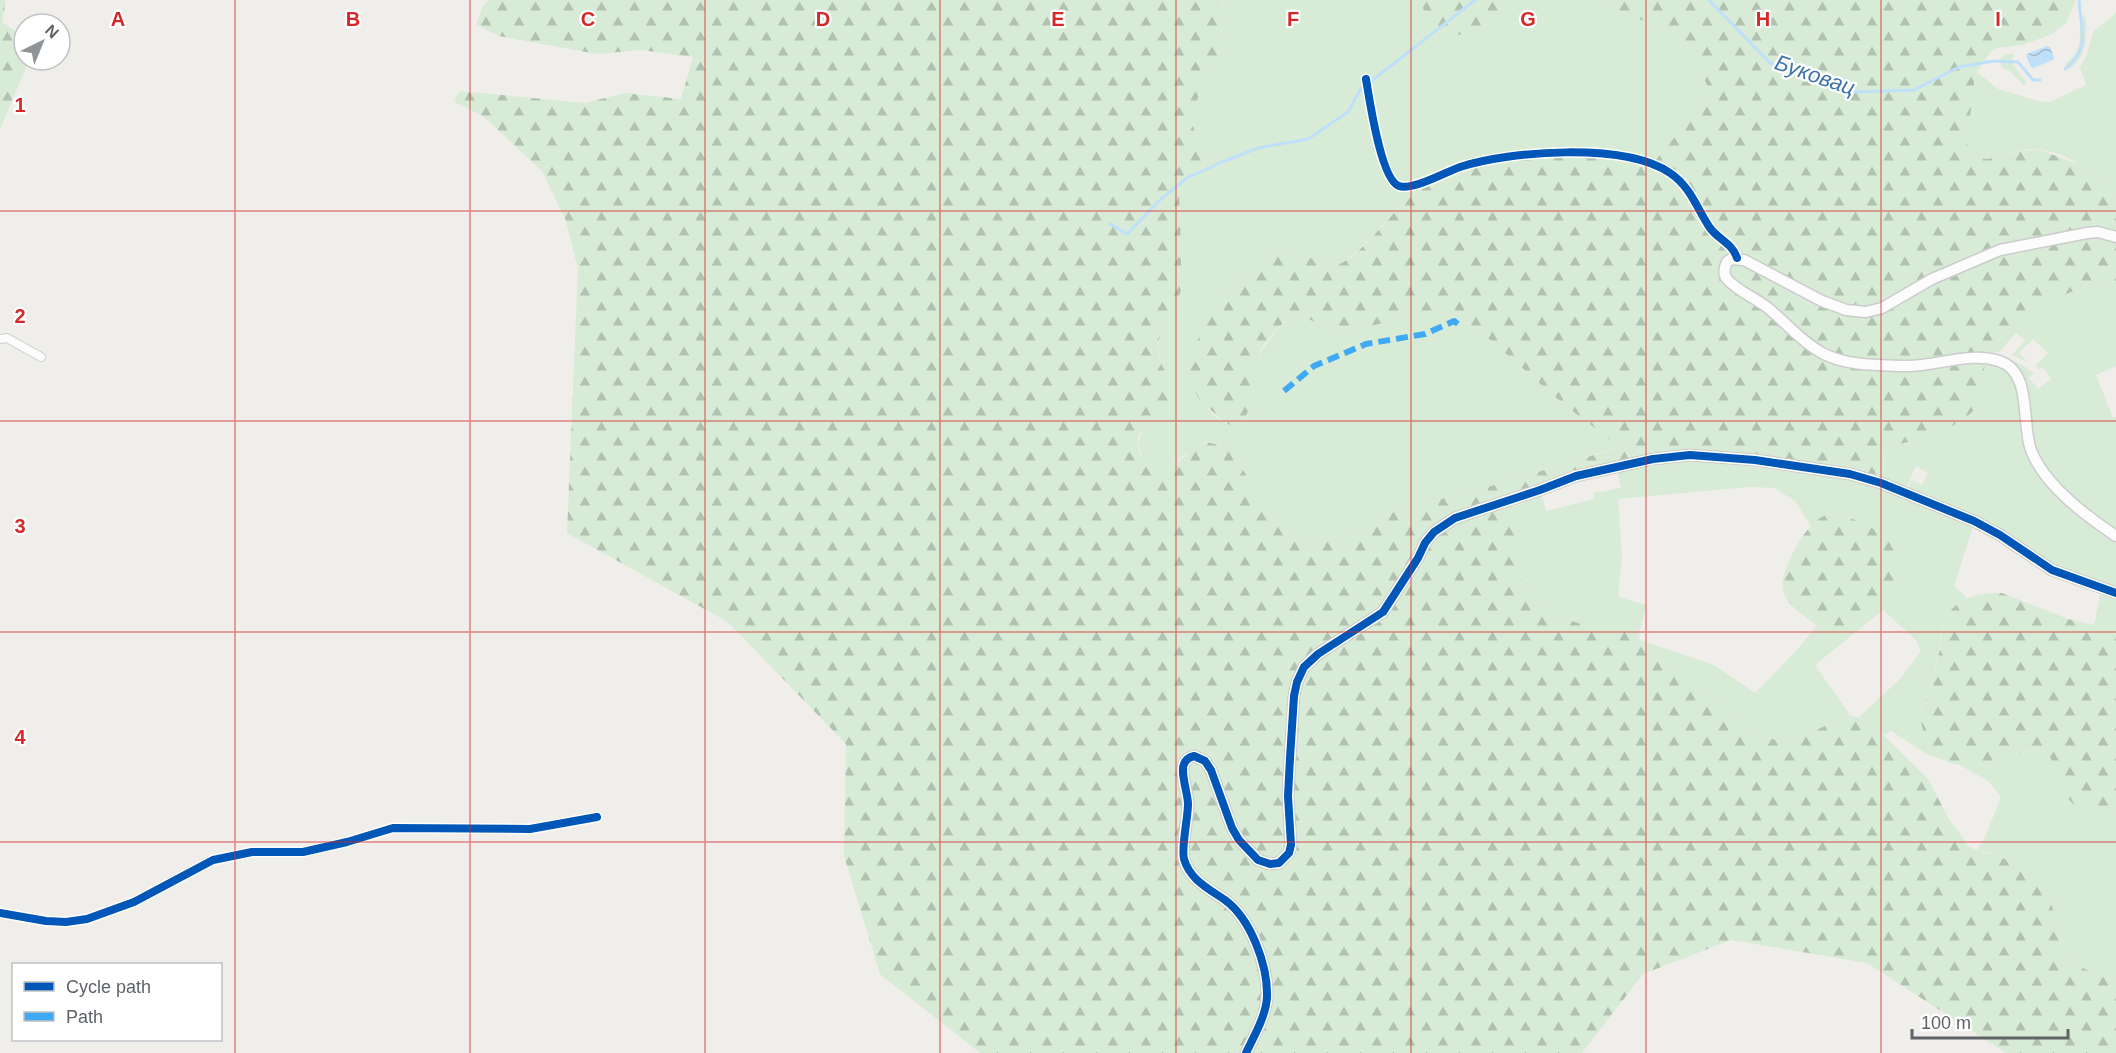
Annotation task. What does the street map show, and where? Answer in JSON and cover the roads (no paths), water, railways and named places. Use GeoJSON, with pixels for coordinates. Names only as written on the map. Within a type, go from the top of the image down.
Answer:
{"type":"FeatureCollection","features":[{"type":"Feature","properties":{"kind":"street"},"geometry":{"type":"LineString","coordinates":[[1367,83],[1374,128],[1392,179],[1399,186],[1410,186],[1460,167],[1496,158],[1547,153],[1617,155],[1655,165],[1680,181],[1696,201],[1711,228],[1732,247],[1737,258]]}},
{"type":"Feature","properties":{"kind":"street"},"geometry":{"type":"LineString","coordinates":[[2116,237],[2098,232],[2087,233],[2000,250],[1932,279],[1882,309],[1866,312],[1846,310],[1822,301],[1737,258],[1727,262],[1724,273],[1727,279],[1768,308],[1824,354],[1853,362],[1913,366],[1968,358],[1999,361],[2013,370],[2022,387],[2026,432],[2036,463],[2078,509],[2116,536]]}},
{"type":"Feature","properties":{"kind":"street"},"geometry":{"type":"LineString","coordinates":[[0,339],[7,339],[41,357]]}},
{"type":"Feature","properties":{"kind":"street"},"geometry":{"type":"LineString","coordinates":[[1246,1053],[1262,1018],[1267,998],[1261,956],[1241,915],[1226,900],[1203,887],[1183,858],[1188,807],[1184,764],[1188,758],[1194,756],[1205,761],[1211,770],[1232,828],[1246,849],[1264,864],[1274,865],[1284,858],[1291,845],[1288,781],[1294,696],[1299,674],[1318,654],[1383,612],[1418,558],[1425,543],[1434,532],[1455,518],[1576,476],[1632,463],[1690,455],[1755,460],[1850,474],[1881,483],[1974,521],[2000,535],[2052,570],[2116,593]]}},
{"type":"Feature","properties":{"kind":"street"},"geometry":{"type":"LineString","coordinates":[[0,913],[46,921],[66,922],[87,919],[134,902],[213,860],[252,852],[303,852],[393,828],[530,829],[597,817]]}},
{"type":"Feature","properties":{"kind":"water"},"geometry":{"type":"Polygon","coordinates":[[[2047,46],[2050,47],[2053,60],[2031,67],[2027,54],[2047,46]]]}},
{"type":"Feature","properties":{"kind":"waterway"},"geometry":{"type":"LineString","coordinates":[[1110,224],[1127,234],[1161,199],[1187,178],[1258,148],[1308,139],[1348,112],[1360,90],[1475,0]]}},
{"type":"Feature","properties":{"kind":"waterway","name":"Буковац"},"geometry":{"type":"LineString","coordinates":[[1709,0],[1770,63],[1856,92],[1914,90],[1959,67],[1994,61],[2018,62],[2033,80],[2040,80]]}},
{"type":"Feature","properties":{"kind":"waterway","name":"Буковац"},"geometry":{"type":"LineString","coordinates":[[2065,69],[2079,53],[2082,45],[2079,0]]}}]}
